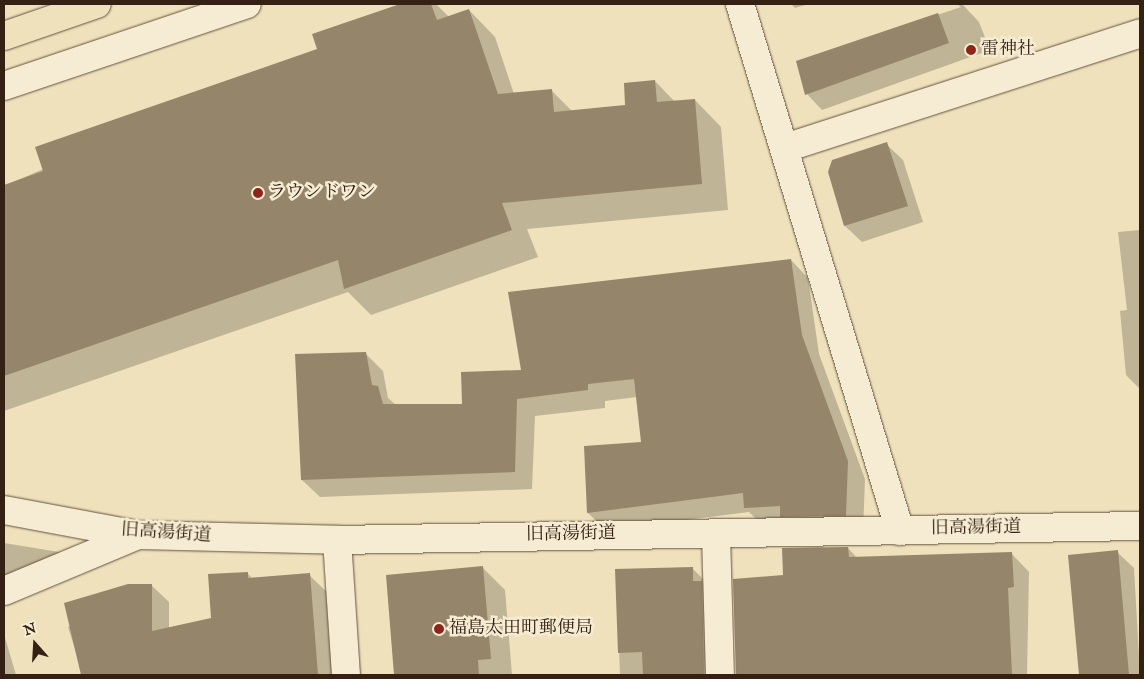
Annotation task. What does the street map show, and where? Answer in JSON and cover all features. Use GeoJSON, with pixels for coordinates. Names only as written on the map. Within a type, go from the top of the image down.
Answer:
{"type":"FeatureCollection","features":[{"type":"Feature","properties":{"kind":"main road"},"geometry":{"type":"LineString","coordinates":[[4,36],[97,4]]}},
{"type":"Feature","properties":{"kind":"street"},"geometry":{"type":"LineString","coordinates":[[4,86],[247,4]]}},
{"type":"Feature","properties":{"kind":"street"},"geometry":{"type":"LineString","coordinates":[[740,4],[900,530]]}},
{"type":"Feature","properties":{"kind":"street"},"geometry":{"type":"LineString","coordinates":[[784,148],[1140,32]]}},
{"type":"Feature","properties":{"kind":"street","name":"旧高湯街道"},"geometry":{"type":"LineString","coordinates":[[4,510],[138,535],[337,540],[1140,526]]}},
{"type":"Feature","properties":{"kind":"street"},"geometry":{"type":"LineString","coordinates":[[716,534],[720,675]]}},
{"type":"Feature","properties":{"kind":"street"},"geometry":{"type":"LineString","coordinates":[[4,591],[138,535]]}},
{"type":"Feature","properties":{"kind":"street"},"geometry":{"type":"LineString","coordinates":[[337,540],[346,675]]}},
{"type":"Feature","properties":{"kind":"building","name":"ラウンドワン"},"geometry":{"type":"Polygon","coordinates":[[[400,4],[431,4],[437,20],[469,9],[498,94],[552,89],[554,112],[625,105],[624,83],[655,80],[657,102],[695,99],[702,184],[502,203],[512,230],[344,289],[338,260],[4,376],[4,185],[43,171],[35,147],[317,49],[312,34],[400,4]]]}},
{"type":"Feature","properties":{"kind":"building"},"geometry":{"type":"Polygon","coordinates":[[[938,13],[949,43],[805,95],[796,61],[938,13]]]}},
{"type":"Feature","properties":{"kind":"building"},"geometry":{"type":"Polygon","coordinates":[[[887,142],[908,206],[844,226],[828,172],[832,160],[887,142]]]}},
{"type":"Feature","properties":{"kind":"building"},"geometry":{"type":"Polygon","coordinates":[[[791,259],[802,335],[848,461],[846,516],[780,517],[780,506],[744,508],[743,493],[587,513],[584,446],[641,442],[634,379],[588,384],[588,390],[517,399],[515,472],[301,480],[295,354],[366,352],[372,385],[378,386],[383,404],[462,404],[461,372],[521,370],[508,292],[791,259]]]}},
{"type":"Feature","properties":{"kind":"building"},"geometry":{"type":"Polygon","coordinates":[[[848,547],[849,557],[1012,552],[1014,587],[1008,588],[1012,675],[736,675],[733,579],[783,575],[782,548],[848,547]]]}},
{"type":"Feature","properties":{"kind":"building"},"geometry":{"type":"Polygon","coordinates":[[[1118,550],[1129,675],[1079,675],[1068,555],[1118,550]]]}},
{"type":"Feature","properties":{"kind":"building"},"geometry":{"type":"Polygon","coordinates":[[[483,566],[491,659],[478,660],[479,675],[394,675],[386,575],[483,566]]]}},
{"type":"Feature","properties":{"kind":"building"},"geometry":{"type":"Polygon","coordinates":[[[693,567],[693,581],[702,581],[704,675],[643,675],[642,652],[618,653],[615,569],[693,567]]]}},
{"type":"Feature","properties":{"kind":"building"},"geometry":{"type":"Polygon","coordinates":[[[248,572],[248,578],[310,573],[318,675],[81,675],[64,603],[128,584],[152,584],[152,631],[211,618],[208,574],[248,572]]]}},
{"type":"Feature","properties":{"kind":"place","name":"雷神社"},"geometry":{"type":"Point","coordinates":[971,50]}},
{"type":"Feature","properties":{"kind":"place","name":"ラウンドワン"},"geometry":{"type":"Point","coordinates":[258,193]}},
{"type":"Feature","properties":{"kind":"place","name":"福島太田町郵便局"},"geometry":{"type":"Point","coordinates":[439,629]}}]}
